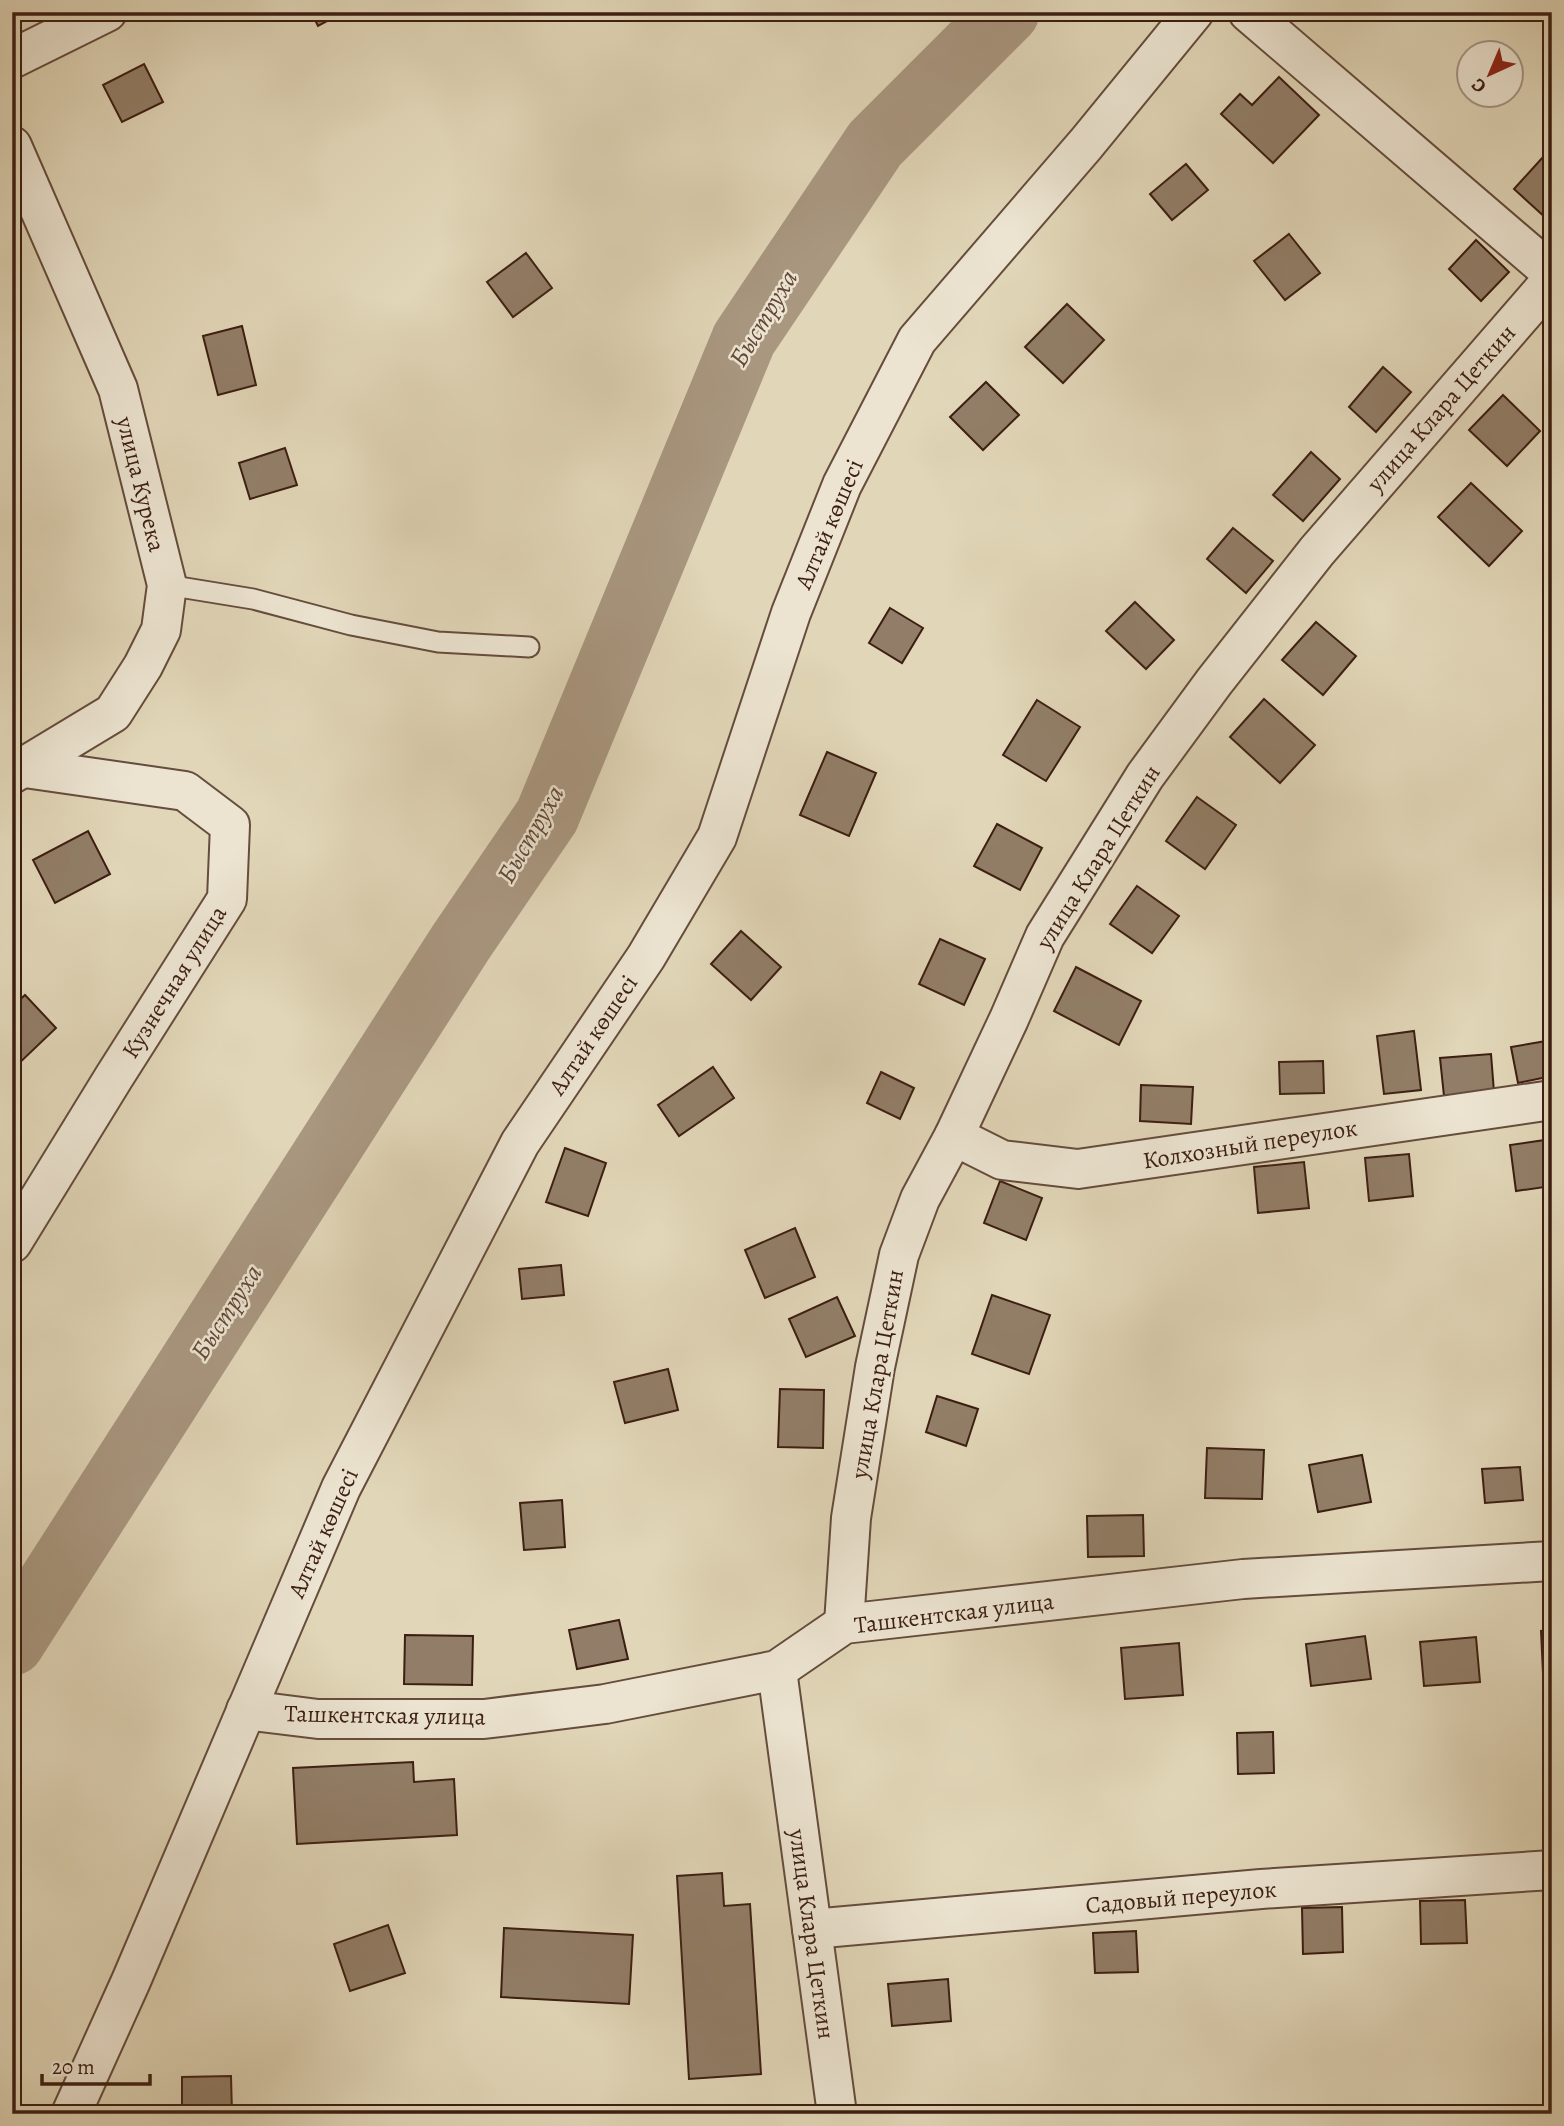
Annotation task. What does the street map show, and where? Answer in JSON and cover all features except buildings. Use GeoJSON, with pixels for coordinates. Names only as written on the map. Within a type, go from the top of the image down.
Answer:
{"type":"FeatureCollection","features":[{"type":"Feature","properties":{"kind":"street"},"geometry":{"type":"LineString","coordinates":[[12,59],[107,12]]}},
{"type":"Feature","properties":{"kind":"street","name":"Алтай көшесі"},"geometry":{"type":"LineString","coordinates":[[71,2114],[131,1981],[341,1488],[520,1143],[646,957],[717,836],[790,613],[842,485],[917,340],[1086,144],[1194,12]]}},
{"type":"Feature","properties":{"kind":"street"},"geometry":{"type":"LineString","coordinates":[[1248,12],[1552,273]]}},
{"type":"Feature","properties":{"kind":"street","name":"улица Курека"},"geometry":{"type":"LineString","coordinates":[[12,146],[118,389],[167,585],[161,629],[143,666],[113,713],[19,771]]}},
{"type":"Feature","properties":{"kind":"street","name":"улица Клара Цеткин"},"geometry":{"type":"LineString","coordinates":[[844,1624],[851,1518],[875,1367],[899,1255],[920,1199],[954,1136],[1045,936],[1146,776],[1214,682],[1317,551],[1552,280]]}},
{"type":"Feature","properties":{"kind":"street","name":"Кузнечная улица"},"geometry":{"type":"LineString","coordinates":[[12,1243],[227,899],[230,825],[184,791],[19,771]]}},
{"type":"Feature","properties":{"kind":"street","name":"Колхозный переулок"},"geometry":{"type":"LineString","coordinates":[[954,1136],[1002,1160],[1078,1169],[1552,1100]]}},
{"type":"Feature","properties":{"kind":"street","name":"Ташкентская улица"},"geometry":{"type":"LineString","coordinates":[[246,1710],[318,1719],[484,1719],[605,1704],[777,1670],[844,1624],[1243,1579],[1552,1561]]}},
{"type":"Feature","properties":{"kind":"street","name":"улица Клара Цеткин"},"geometry":{"type":"LineString","coordinates":[[777,1670],[837,2114]]}},
{"type":"Feature","properties":{"kind":"street","name":"Садовый переулок"},"geometry":{"type":"LineString","coordinates":[[812,1929],[1261,1889],[1552,1870]]}},
{"type":"Feature","properties":{"kind":"lane"},"geometry":{"type":"LineString","coordinates":[[167,585],[253,599],[351,625],[439,642],[529,647]]}},
{"type":"Feature","properties":{"kind":"waterway","name":"Быструха"},"geometry":{"type":"LineString","coordinates":[[12,1643],[461,942],[547,816],[744,339],[875,144],[1007,12]]}}]}
